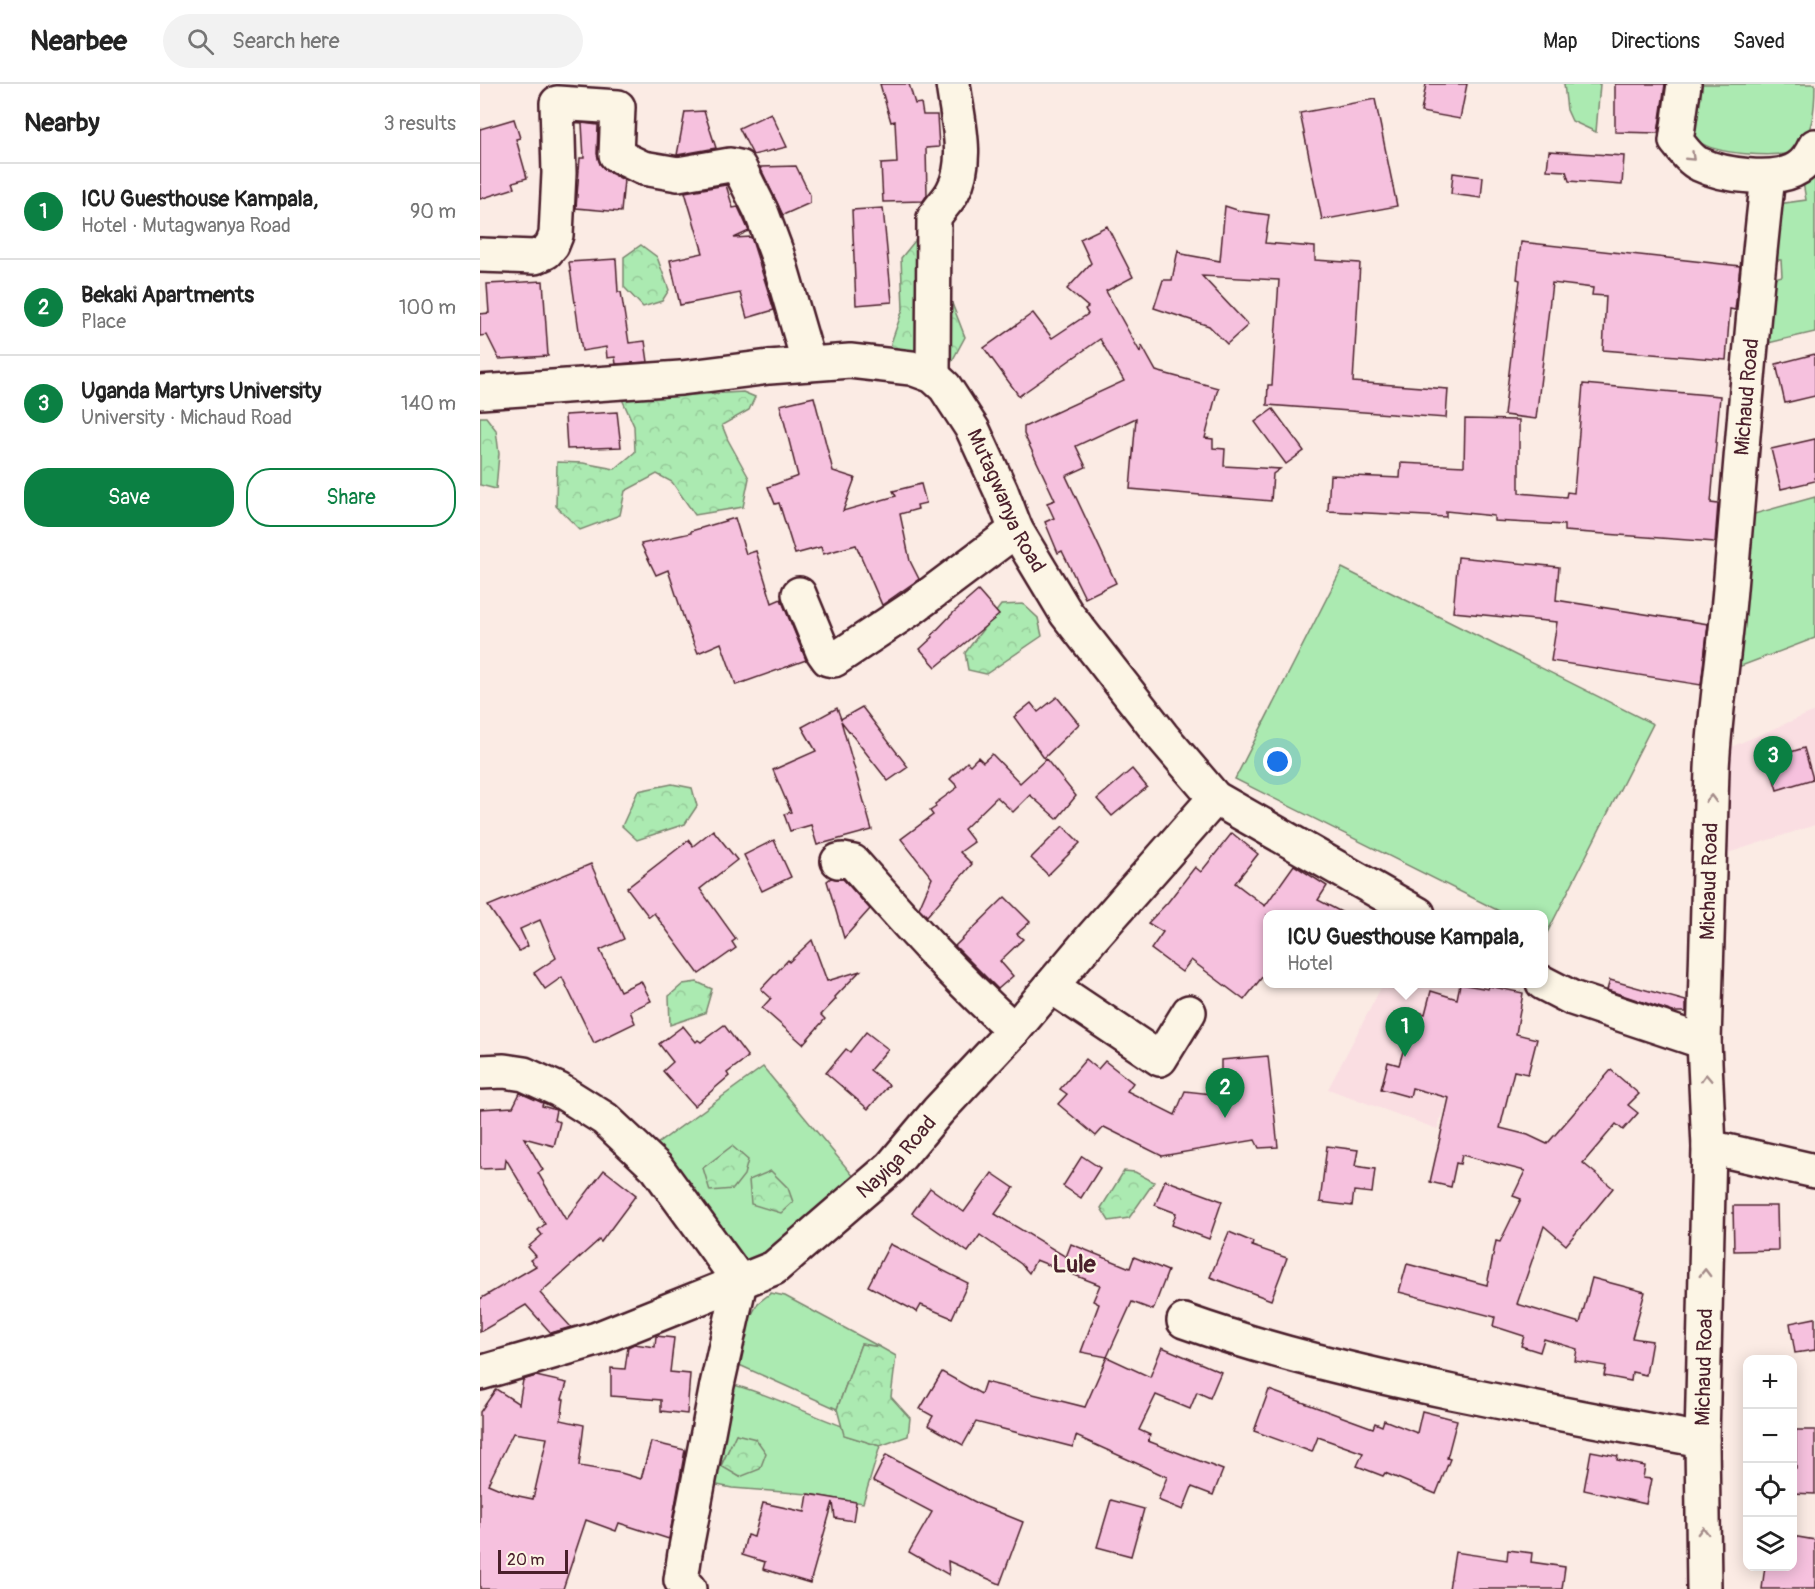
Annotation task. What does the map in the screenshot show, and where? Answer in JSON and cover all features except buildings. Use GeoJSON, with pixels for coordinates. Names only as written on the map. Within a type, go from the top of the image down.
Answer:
{"type":"FeatureCollection","features":[{"type":"Feature","properties":{"kind":"street"},"geometry":{"type":"LineString","coordinates":[[480,392],[681,378],[850,361],[911,368],[933,376],[934,218],[940,206],[952,193],[961,170],[960,139],[953,84]]}},
{"type":"Feature","properties":{"kind":"street"},"geometry":{"type":"LineString","coordinates":[[1684,84],[1676,141],[1696,163],[1724,173],[1768,177],[1797,170],[1804,164],[1815,146]]}},
{"type":"Feature","properties":{"kind":"street"},"geometry":{"type":"LineString","coordinates":[[480,255],[535,257],[546,252],[552,245],[556,235],[559,173],[557,103],[618,107],[616,154],[643,168],[678,174],[730,165],[739,167],[761,211],[777,254],[809,364]]}},
{"type":"Feature","properties":{"kind":"street","name":"Michaud Road"},"geometry":{"type":"LineString","coordinates":[[1704,1589],[1702,1440],[1708,1146],[1704,1042],[1714,727],[1730,591],[1749,353],[1768,177]]}},
{"type":"Feature","properties":{"kind":"street","name":"Mutagwanya Road"},"geometry":{"type":"LineString","coordinates":[[933,376],[945,387],[973,430],[1016,530],[1066,613],[1162,736],[1215,798],[1409,910]]}},
{"type":"Feature","properties":{"kind":"street"},"geometry":{"type":"LineString","coordinates":[[799,594],[823,652],[828,659],[834,660],[912,608],[1016,530]]}},
{"type":"Feature","properties":{"kind":"street","name":"Nayiga Road"},"geometry":{"type":"LineString","coordinates":[[480,1373],[597,1339],[774,1268],[891,1167],[938,1111],[1014,1030],[1215,798]]}},
{"type":"Feature","properties":{"kind":"street"},"geometry":{"type":"LineString","coordinates":[[838,861],[853,862],[962,982],[1014,1030]]}},
{"type":"Feature","properties":{"kind":"street"},"geometry":{"type":"LineString","coordinates":[[1051,986],[1160,1059],[1189,1012]]}},
{"type":"Feature","properties":{"kind":"street"},"geometry":{"type":"LineString","coordinates":[[1548,986],[1572,998],[1704,1042]]}},
{"type":"Feature","properties":{"kind":"street"},"geometry":{"type":"LineString","coordinates":[[480,1072],[504,1071],[524,1074],[559,1090],[605,1119],[657,1168],[741,1282],[717,1385],[685,1553],[681,1580],[688,1589]]}},
{"type":"Feature","properties":{"kind":"street"},"geometry":{"type":"LineString","coordinates":[[1708,1146],[1815,1172]]}},
{"type":"Feature","properties":{"kind":"street"},"geometry":{"type":"LineString","coordinates":[[1184,1321],[1268,1348],[1387,1378],[1702,1440]]}},
{"type":"Feature","properties":{"kind":"shaded area"},"geometry":{"type":"Polygon","coordinates":[[[1815,711],[1815,825],[1728,853],[1731,747],[1815,711]]]}},
{"type":"Feature","properties":{"kind":"shaded area"},"geometry":{"type":"Polygon","coordinates":[[[1381,988],[1485,988],[1437,1129],[1328,1089],[1381,988]]]}},
{"type":"Feature","properties":{"kind":"green space"},"geometry":{"type":"Polygon","coordinates":[[[1564,84],[1600,84],[1596,132],[1572,121],[1567,110],[1564,84]]]}},
{"type":"Feature","properties":{"kind":"green space"},"geometry":{"type":"Polygon","coordinates":[[[1691,84],[1815,84],[1813,112],[1806,138],[1795,153],[1785,154],[1745,154],[1707,146],[1689,131],[1691,84]]]}},
{"type":"Feature","properties":{"kind":"green space"},"geometry":{"type":"Polygon","coordinates":[[[1815,178],[1815,332],[1764,344],[1771,279],[1782,276],[1781,260],[1777,260],[1778,204],[1806,200],[1803,182],[1815,178]]]}},
{"type":"Feature","properties":{"kind":"green space"},"geometry":{"type":"Polygon","coordinates":[[[918,237],[948,293],[965,337],[951,363],[912,362],[892,353],[891,343],[903,309],[901,258],[918,237]]]}},
{"type":"Feature","properties":{"kind":"green space"},"geometry":{"type":"Polygon","coordinates":[[[641,245],[657,257],[669,290],[662,301],[643,307],[624,287],[624,257],[641,245]]]}},
{"type":"Feature","properties":{"kind":"green space"},"geometry":{"type":"Polygon","coordinates":[[[743,392],[755,397],[749,410],[722,425],[749,478],[743,507],[695,515],[672,482],[657,474],[625,491],[620,515],[580,530],[556,506],[557,462],[583,463],[615,469],[635,452],[634,426],[622,399],[743,392]]]}},
{"type":"Feature","properties":{"kind":"green space"},"geometry":{"type":"Polygon","coordinates":[[[480,417],[486,417],[496,430],[499,454],[496,489],[480,485],[480,417]]]}},
{"type":"Feature","properties":{"kind":"green space"},"geometry":{"type":"Polygon","coordinates":[[[1815,497],[1815,638],[1736,668],[1747,516],[1815,497]]]}},
{"type":"Feature","properties":{"kind":"green space"},"geometry":{"type":"Polygon","coordinates":[[[1342,568],[1653,724],[1548,931],[1548,910],[1497,910],[1235,779],[1342,568]]]}},
{"type":"Feature","properties":{"kind":"green space"},"geometry":{"type":"Polygon","coordinates":[[[1023,604],[1038,618],[1042,636],[986,674],[968,670],[965,653],[1001,605],[1023,604]]]}},
{"type":"Feature","properties":{"kind":"green space"},"geometry":{"type":"Polygon","coordinates":[[[672,784],[692,788],[697,806],[685,824],[637,840],[622,826],[638,791],[672,784]]]}},
{"type":"Feature","properties":{"kind":"green space"},"geometry":{"type":"Polygon","coordinates":[[[697,982],[712,989],[705,1013],[670,1025],[669,996],[683,984],[697,982]]]}},
{"type":"Feature","properties":{"kind":"green space"},"geometry":{"type":"Polygon","coordinates":[[[763,1067],[865,1190],[743,1271],[653,1147],[763,1067]]]}},
{"type":"Feature","properties":{"kind":"green space"},"geometry":{"type":"Polygon","coordinates":[[[732,1146],[748,1160],[744,1175],[733,1189],[710,1191],[703,1168],[732,1146]]]}},
{"type":"Feature","properties":{"kind":"green space"},"geometry":{"type":"Polygon","coordinates":[[[771,1171],[788,1188],[793,1202],[781,1213],[751,1204],[749,1180],[771,1171]]]}},
{"type":"Feature","properties":{"kind":"green space"},"geometry":{"type":"Polygon","coordinates":[[[1124,1171],[1135,1172],[1154,1182],[1129,1218],[1109,1221],[1101,1208],[1124,1171]]]}},
{"type":"Feature","properties":{"kind":"green space"},"geometry":{"type":"Polygon","coordinates":[[[771,1293],[785,1296],[880,1347],[861,1344],[837,1409],[737,1364],[750,1318],[758,1303],[771,1293]]]}},
{"type":"Feature","properties":{"kind":"green space"},"geometry":{"type":"Polygon","coordinates":[[[861,1344],[880,1347],[896,1356],[891,1397],[910,1418],[908,1436],[880,1446],[844,1435],[837,1409],[861,1344]]]}},
{"type":"Feature","properties":{"kind":"green space"},"geometry":{"type":"Polygon","coordinates":[[[734,1385],[842,1426],[845,1435],[880,1446],[863,1503],[808,1494],[732,1488],[712,1484],[734,1385]],[[736,1435],[721,1465],[740,1477],[736,1435]]]}},
{"type":"Feature","properties":{"kind":"green space"},"geometry":{"type":"Polygon","coordinates":[[[736,1434],[756,1439],[766,1453],[760,1469],[740,1477],[721,1466],[736,1434]]]}},
{"type":"Feature","properties":{"kind":"place","name":"Uganda Martyrs University"},"geometry":{"type":"Point","coordinates":[1773,786]}},
{"type":"Feature","properties":{"kind":"place","name":"ICU Guesthouse Kampala,"},"geometry":{"type":"Point","coordinates":[1405,1057]}},
{"type":"Feature","properties":{"kind":"place","name":"Bekaki Apartments"},"geometry":{"type":"Point","coordinates":[1225,1118]}},
{"type":"Feature","properties":{"kind":"district","name":"Lule"},"geometry":{"type":"Point","coordinates":[1074,1264]}}]}
